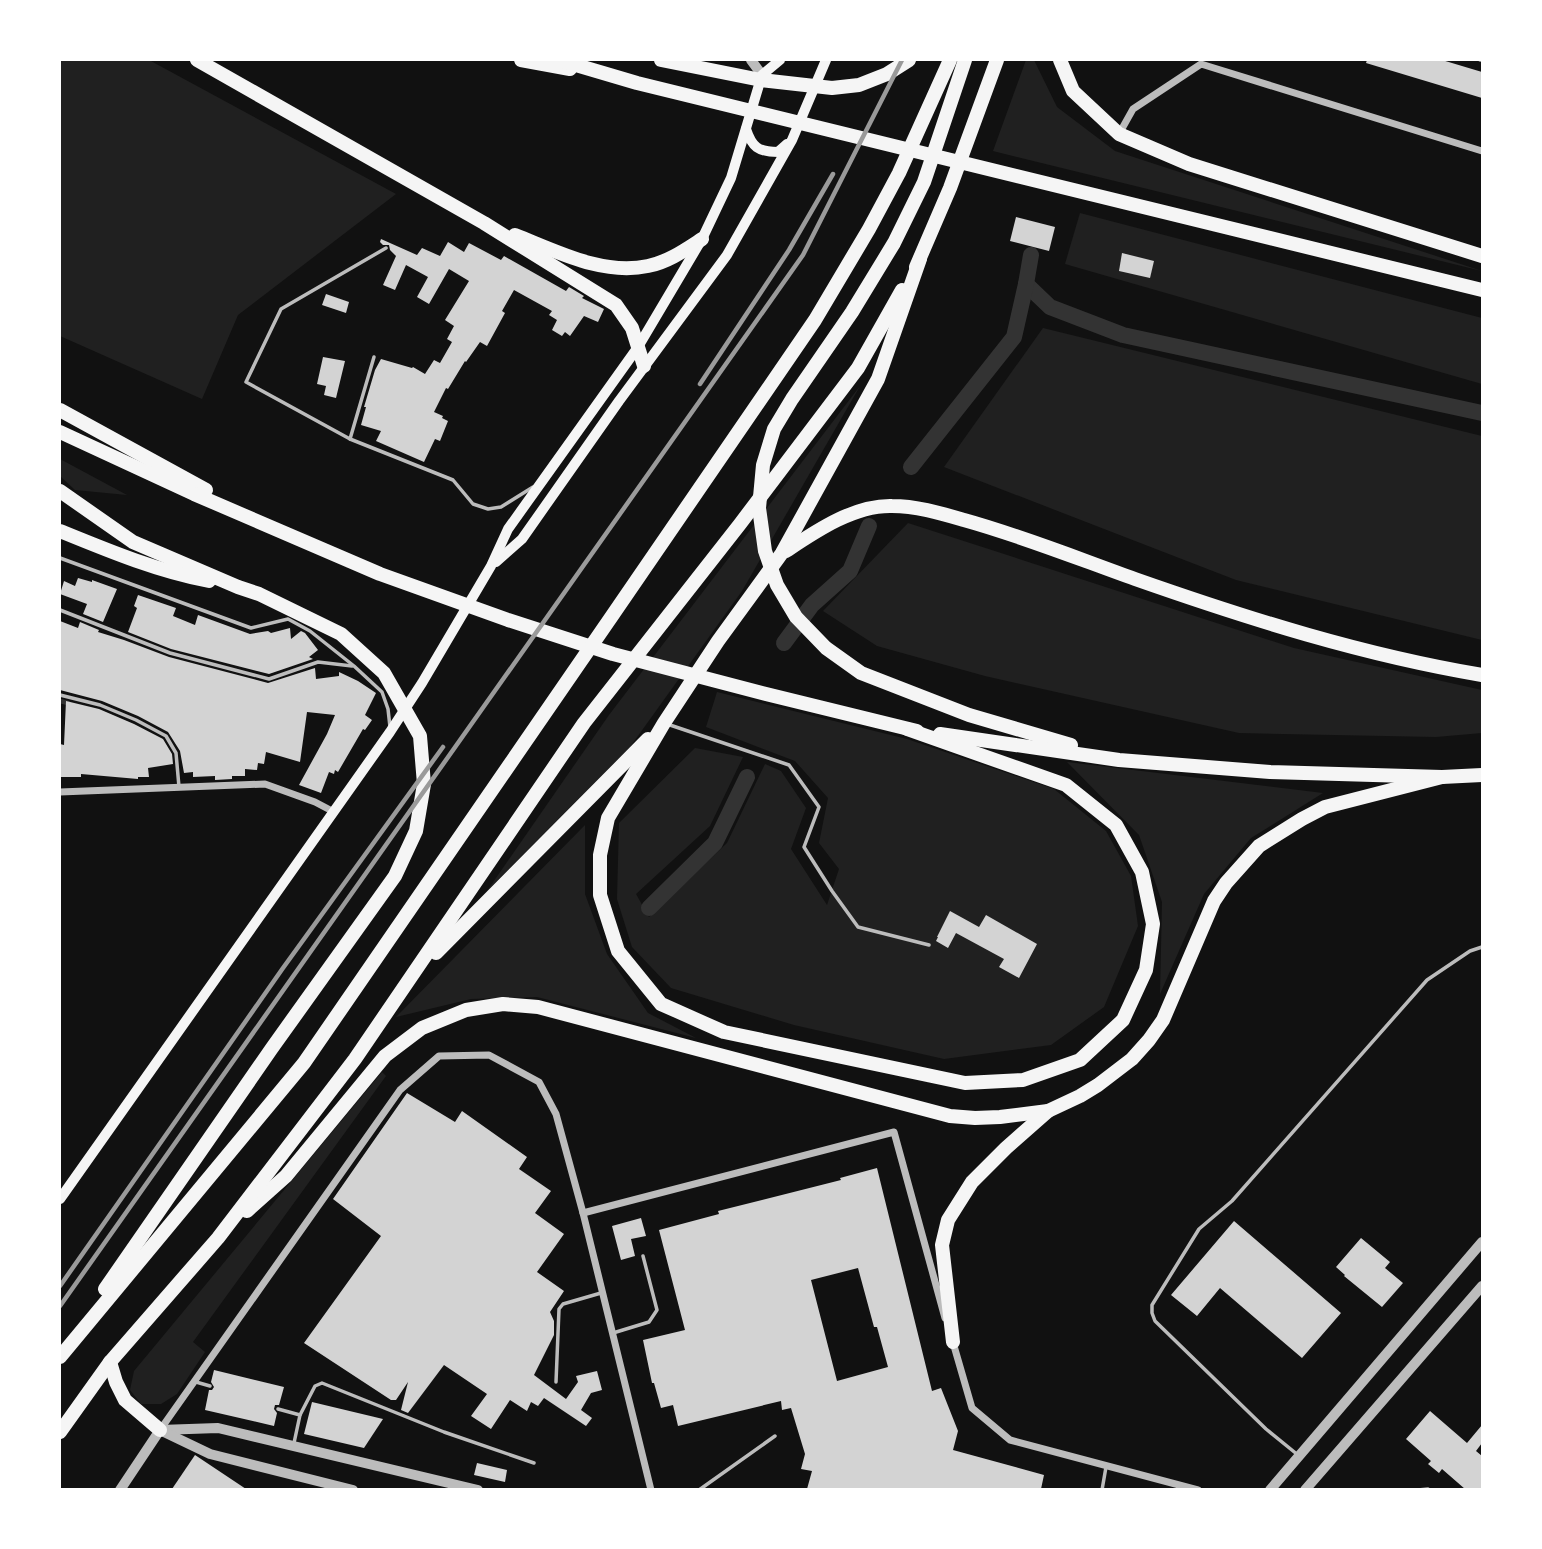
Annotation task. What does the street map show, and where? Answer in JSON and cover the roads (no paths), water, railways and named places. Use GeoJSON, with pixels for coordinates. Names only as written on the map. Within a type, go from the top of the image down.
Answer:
{"type":"FeatureCollection","features":[{"type":"Feature","properties":{"kind":"highway"},"geometry":{"type":"LineString","coordinates":[[521,60],[637,83],[1482,290]]}},
{"type":"Feature","properties":{"kind":"highway"},"geometry":{"type":"LineString","coordinates":[[559,60],[637,83]]}},
{"type":"Feature","properties":{"kind":"highway"},"geometry":{"type":"LineString","coordinates":[[661,60],[761,80],[832,88],[859,85],[887,74],[909,60]]}},
{"type":"Feature","properties":{"kind":"highway"},"geometry":{"type":"LineString","coordinates":[[60,1355],[303,1063],[622,602],[815,320],[899,173],[950,60]]}},
{"type":"Feature","properties":{"kind":"highway"},"geometry":{"type":"LineString","coordinates":[[965,60],[924,182],[894,243],[775,429],[763,464],[759,508],[765,551],[777,585],[796,617],[826,648],[861,673],[969,715],[1119,760]]}},
{"type":"Feature","properties":{"kind":"highway"},"geometry":{"type":"LineString","coordinates":[[907,729],[1066,785],[1116,825],[1142,872],[1153,924],[1146,970],[1123,1020],[1080,1060],[1023,1080],[965,1083],[724,1032],[661,1004],[618,951],[600,895],[600,855],[608,818],[664,723],[718,641],[782,553],[878,379],[920,259],[950,188],[997,60]]}},
{"type":"Feature","properties":{"kind":"highway"},"geometry":{"type":"LineString","coordinates":[[1060,60],[1073,91],[1119,134],[1189,164],[1482,256]]}},
{"type":"Feature","properties":{"kind":"highway"},"geometry":{"type":"LineString","coordinates":[[197,61],[484,223],[616,305],[632,328],[644,366]]}},
{"type":"Feature","properties":{"kind":"highway"},"geometry":{"type":"LineString","coordinates":[[484,223],[581,260],[616,268],[635,268],[660,262],[702,239]]}},
{"type":"Feature","properties":{"kind":"highway"},"geometry":{"type":"LineString","coordinates":[[60,1432],[110,1362],[218,1238],[355,1059],[584,723],[858,368],[920,259]]}},
{"type":"Feature","properties":{"kind":"highway"},"geometry":{"type":"LineString","coordinates":[[60,410],[281,531]]}},
{"type":"Feature","properties":{"kind":"highway"},"geometry":{"type":"LineString","coordinates":[[60,432],[194,494],[380,574],[508,620],[612,654],[907,729],[1119,760],[1270,772],[1442,777],[1482,775]]}},
{"type":"Feature","properties":{"kind":"highway"},"geometry":{"type":"LineString","coordinates":[[60,491],[133,542],[259,594],[341,634],[384,673],[420,736],[424,784],[416,831],[395,876],[272,1048],[60,1355]]}},
{"type":"Feature","properties":{"kind":"highway"},"geometry":{"type":"LineString","coordinates":[[782,553],[814,532],[857,512],[889,505],[921,508],[990,527],[1223,610],[1282,628],[1482,675]]}},
{"type":"Feature","properties":{"kind":"highway"},"geometry":{"type":"LineString","coordinates":[[60,531],[124,557],[179,575],[238,587]]}},
{"type":"Feature","properties":{"kind":"highway"},"geometry":{"type":"LineString","coordinates":[[412,978],[664,723]]}},
{"type":"Feature","properties":{"kind":"highway"},"geometry":{"type":"LineString","coordinates":[[953,1342],[942,1245],[948,1220],[972,1182],[1048,1111],[1080,1096],[1115,1073],[1149,1041],[1163,1020],[1214,901],[1226,883],[1259,846],[1325,807],[1442,777]]}},
{"type":"Feature","properties":{"kind":"highway"},"geometry":{"type":"LineString","coordinates":[[218,1238],[286,1176],[385,1056],[422,1028],[466,1010],[503,1004],[538,1007],[950,1116],[975,1118],[1048,1111]]}},
{"type":"Feature","properties":{"kind":"highway"},"geometry":{"type":"LineString","coordinates":[[110,1362],[125,1400],[160,1430]]}},
{"type":"Feature","properties":{"kind":"main road"},"geometry":{"type":"LineString","coordinates":[[60,1199],[390,732],[491,566],[508,530],[638,346],[702,239],[731,178],[762,75],[780,60]]}},
{"type":"Feature","properties":{"kind":"main road"},"geometry":{"type":"LineString","coordinates":[[491,566],[522,539],[644,366],[727,255],[792,140],[825,60]]}},
{"type":"Feature","properties":{"kind":"main road"},"geometry":{"type":"LineString","coordinates":[[746,129],[750,141],[758,149],[767,152],[778,152],[792,140]]}},
{"type":"Feature","properties":{"kind":"street"},"geometry":{"type":"LineString","coordinates":[[751,60],[762,75]]}},
{"type":"Feature","properties":{"kind":"street"},"geometry":{"type":"LineString","coordinates":[[817,60],[821,73]]}},
{"type":"Feature","properties":{"kind":"street"},"geometry":{"type":"LineString","coordinates":[[1119,134],[1133,109],[1205,62],[1482,151]]}},
{"type":"Feature","properties":{"kind":"street"},"geometry":{"type":"LineString","coordinates":[[60,792],[265,784],[315,802],[334,812]]}},
{"type":"Feature","properties":{"kind":"street"},"geometry":{"type":"LineString","coordinates":[[120,1489],[400,1090],[439,1056],[489,1055],[539,1083],[556,1114],[651,1489]]}},
{"type":"Feature","properties":{"kind":"street"},"geometry":{"type":"LineString","coordinates":[[583,1213],[894,1132],[972,1408],[1010,1440],[1198,1489]]}},
{"type":"Feature","properties":{"kind":"street"},"geometry":{"type":"LineString","coordinates":[[1270,1489],[1482,1242]]}},
{"type":"Feature","properties":{"kind":"street"},"geometry":{"type":"LineString","coordinates":[[1306,1489],[1482,1286]]}},
{"type":"Feature","properties":{"kind":"street"},"geometry":{"type":"LineString","coordinates":[[160,1430],[218,1428],[478,1489]]}},
{"type":"Feature","properties":{"kind":"street"},"geometry":{"type":"LineString","coordinates":[[160,1430],[210,1454],[353,1489]]}},
{"type":"Feature","properties":{"kind":"lane"},"geometry":{"type":"LineString","coordinates":[[386,248],[281,309],[246,382],[350,439],[453,480],[473,504],[488,509],[501,507],[543,480]]}},
{"type":"Feature","properties":{"kind":"lane"},"geometry":{"type":"LineString","coordinates":[[350,439],[374,357]]}},
{"type":"Feature","properties":{"kind":"lane"},"geometry":{"type":"LineString","coordinates":[[60,558],[251,628],[288,619],[310,631],[382,692],[388,709],[390,732]]}},
{"type":"Feature","properties":{"kind":"lane"},"geometry":{"type":"LineString","coordinates":[[60,610],[170,653],[270,680],[318,662],[354,666]]}},
{"type":"Feature","properties":{"kind":"lane"},"geometry":{"type":"LineString","coordinates":[[60,695],[100,705],[166,736],[176,753],[179,787]]}},
{"type":"Feature","properties":{"kind":"lane"},"geometry":{"type":"LineString","coordinates":[[664,723],[789,765],[819,807],[804,847],[858,927],[929,945]]}},
{"type":"Feature","properties":{"kind":"lane"},"geometry":{"type":"LineString","coordinates":[[1299,1456],[1266,1429],[1155,1321],[1152,1305],[1199,1229],[1232,1201],[1427,980],[1470,951],[1482,947]]}},
{"type":"Feature","properties":{"kind":"lane"},"geometry":{"type":"LineString","coordinates":[[613,1333],[649,1322],[657,1310],[643,1256]]}},
{"type":"Feature","properties":{"kind":"lane"},"geometry":{"type":"LineString","coordinates":[[556,1382],[559,1309],[563,1304],[603,1293]]}},
{"type":"Feature","properties":{"kind":"lane"},"geometry":{"type":"LineString","coordinates":[[195,1382],[210,1386]]}},
{"type":"Feature","properties":{"kind":"lane"},"geometry":{"type":"LineString","coordinates":[[293,1445],[300,1415],[315,1386],[322,1383],[444,1432],[534,1463]]}},
{"type":"Feature","properties":{"kind":"lane"},"geometry":{"type":"LineString","coordinates":[[278,1409],[300,1415]]}},
{"type":"Feature","properties":{"kind":"lane"},"geometry":{"type":"LineString","coordinates":[[699,1489],[775,1437]]}},
{"type":"Feature","properties":{"kind":"lane"},"geometry":{"type":"LineString","coordinates":[[1102,1489],[1106,1465]]}},
{"type":"Feature","properties":{"kind":"lane"},"geometry":{"type":"LineString","coordinates":[[1418,1489],[1429,1489]]}},
{"type":"Feature","properties":{"kind":"waterway"},"geometry":{"type":"LineString","coordinates":[[911,467],[1014,337],[1031,255]]}},
{"type":"Feature","properties":{"kind":"waterway"},"geometry":{"type":"LineString","coordinates":[[1026,284],[1050,307],[1123,335],[1482,413]]}},
{"type":"Feature","properties":{"kind":"waterway"},"geometry":{"type":"LineString","coordinates":[[784,643],[812,605],[850,571],[869,526]]}},
{"type":"Feature","properties":{"kind":"waterway"},"geometry":{"type":"LineString","coordinates":[[60,701],[68,703]]}},
{"type":"Feature","properties":{"kind":"waterway"},"geometry":{"type":"LineString","coordinates":[[649,908],[715,843],[747,777]]}},
{"type":"Feature","properties":{"kind":"railway"},"geometry":{"type":"LineString","coordinates":[[60,1306],[803,255],[902,60]]}},
{"type":"Feature","properties":{"kind":"railway"},"geometry":{"type":"LineString","coordinates":[[700,384],[789,250],[833,174]]}},
{"type":"Feature","properties":{"kind":"railway"},"geometry":{"type":"LineString","coordinates":[[60,1286],[283,968],[443,747]]}}]}
